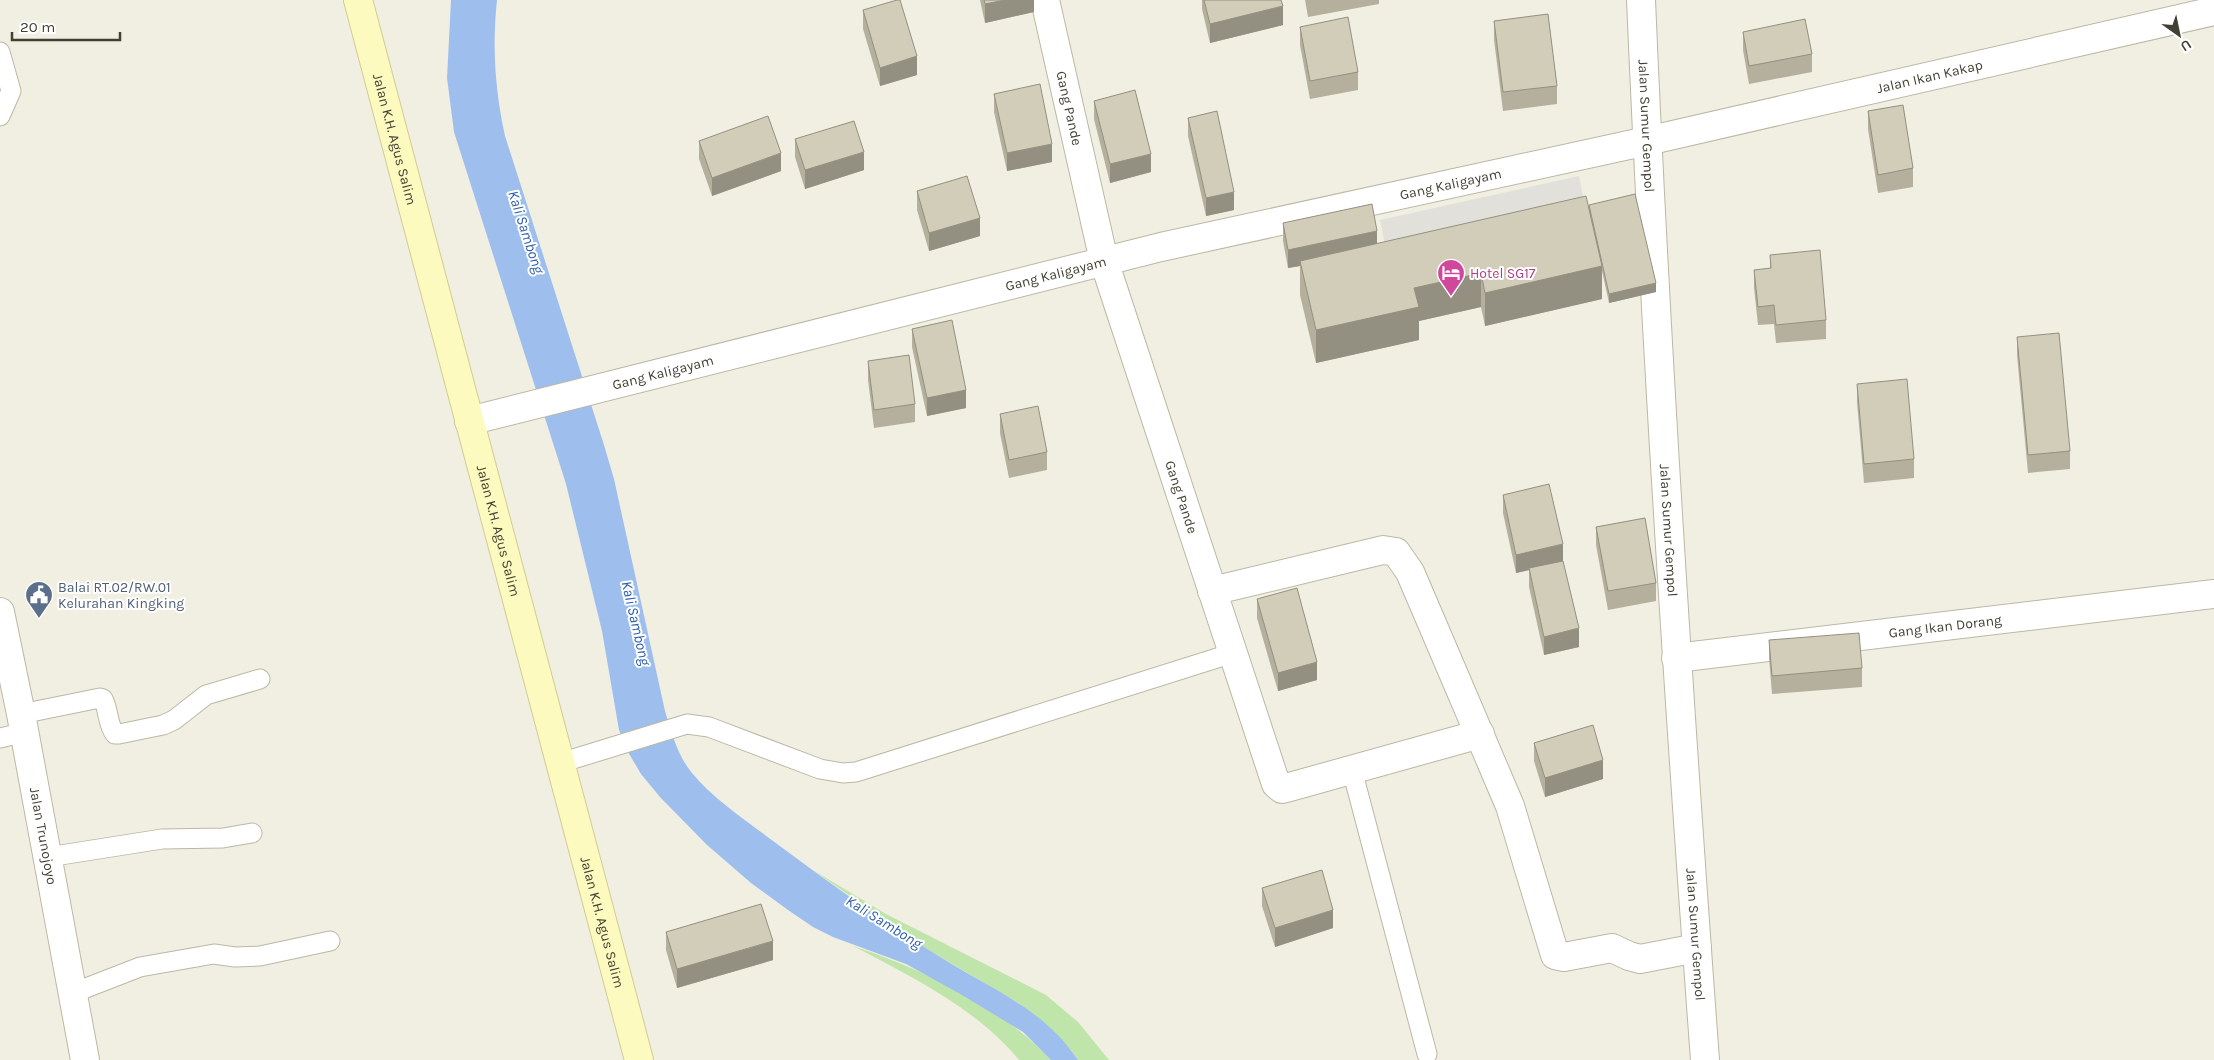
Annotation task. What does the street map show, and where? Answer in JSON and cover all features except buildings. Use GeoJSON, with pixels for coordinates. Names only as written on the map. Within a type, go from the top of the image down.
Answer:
{"type":"FeatureCollection","features":[{"type":"Feature","properties":{"kind":"street","name":"Jalan K.H. Agus Salim"},"geometry":{"type":"LineString","coordinates":[[358,0],[639,1060]]}},
{"type":"Feature","properties":{"kind":"street","name":"Gang Pande"},"geometry":{"type":"LineString","coordinates":[[1045,0],[1104,261],[1277,786],[1286,788],[1480,734]]}},
{"type":"Feature","properties":{"kind":"street","name":"Jalan Sumur Gempol"},"geometry":{"type":"LineString","coordinates":[[1641,0],[1647,142],[1676,658],[1705,1060]]}},
{"type":"Feature","properties":{"kind":"street","name":"Jalan Ikan Kakap"},"geometry":{"type":"LineString","coordinates":[[1647,142],[2214,11]]}},
{"type":"Feature","properties":{"kind":"street","name":"Gang Kaligayam"},"geometry":{"type":"LineString","coordinates":[[469,421],[1104,261],[1647,142]]}},
{"type":"Feature","properties":{"kind":"street"},"geometry":{"type":"LineString","coordinates":[[1212,591],[1383,550],[1396,552],[1410,572],[1480,734],[1516,824],[1555,955],[1564,957],[1612,948],[1628,956],[1640,959],[1696,948]]}},
{"type":"Feature","properties":{"kind":"street","name":"Gang Ikan Dorang"},"geometry":{"type":"LineString","coordinates":[[1676,658],[2214,594]]}},
{"type":"Feature","properties":{"kind":"street","name":"Jalan Trunojoyo"},"geometry":{"type":"LineString","coordinates":[[2,630],[15,728],[48,857],[85,1060]]}},
{"type":"Feature","properties":{"kind":"lane"},"geometry":{"type":"LineString","coordinates":[[0,52],[12,91],[0,116]]}},
{"type":"Feature","properties":{"kind":"lane"},"geometry":{"type":"LineString","coordinates":[[560,762],[681,725],[694,724],[709,727],[820,769],[850,773],[1232,653]]}},
{"type":"Feature","properties":{"kind":"lane"},"geometry":{"type":"LineString","coordinates":[[15,728],[102,698],[106,704],[111,729],[115,734],[119,734],[163,725],[174,720],[206,695],[260,679]]}},
{"type":"Feature","properties":{"kind":"lane"},"geometry":{"type":"LineString","coordinates":[[1352,770],[1427,1054]]}},
{"type":"Feature","properties":{"kind":"lane"},"geometry":{"type":"LineString","coordinates":[[48,857],[162,839],[223,838],[252,833]]}},
{"type":"Feature","properties":{"kind":"lane"},"geometry":{"type":"LineString","coordinates":[[73,993],[140,967],[214,954],[260,956],[330,941]]}},
{"type":"Feature","properties":{"kind":"green space"},"geometry":{"type":"Polygon","coordinates":[[[813,870],[886,914],[1046,995],[1078,1022],[1109,1060],[1078,1060],[1071,1050],[1020,1004],[920,945],[813,870]]]}},
{"type":"Feature","properties":{"kind":"green space"},"geometry":{"type":"Polygon","coordinates":[[[853,946],[906,966],[959,991],[1009,1023],[1051,1060],[1019,1060],[1002,1041],[963,1009],[920,982],[853,946]]]}},
{"type":"Feature","properties":{"kind":"shaded area"},"geometry":{"type":"Polygon","coordinates":[[[1579,176],[1585,206],[1386,250],[1380,220],[1579,176]]]}},
{"type":"Feature","properties":{"kind":"water","name":"Kali Sambong"},"geometry":{"type":"Polygon","coordinates":[[[451,0],[497,0],[495,68],[505,136],[614,479],[665,711],[682,759],[701,783],[731,809],[882,919],[927,949],[1020,1004],[1051,1029],[1078,1060],[1051,1060],[1023,1032],[962,995],[906,964],[833,937],[813,927],[751,883],[706,844],[660,797],[641,774],[628,752],[619,730],[602,631],[566,484],[454,132],[447,78],[451,0]]]}},
{"type":"Feature","properties":{"kind":"place","name":"Hotel SG17"},"geometry":{"type":"Point","coordinates":[1451,297]}},
{"type":"Feature","properties":{"kind":"place","name":"Balai RT.02/RW.01 Kelurahan Kingking"},"geometry":{"type":"Point","coordinates":[39,619]}}]}
